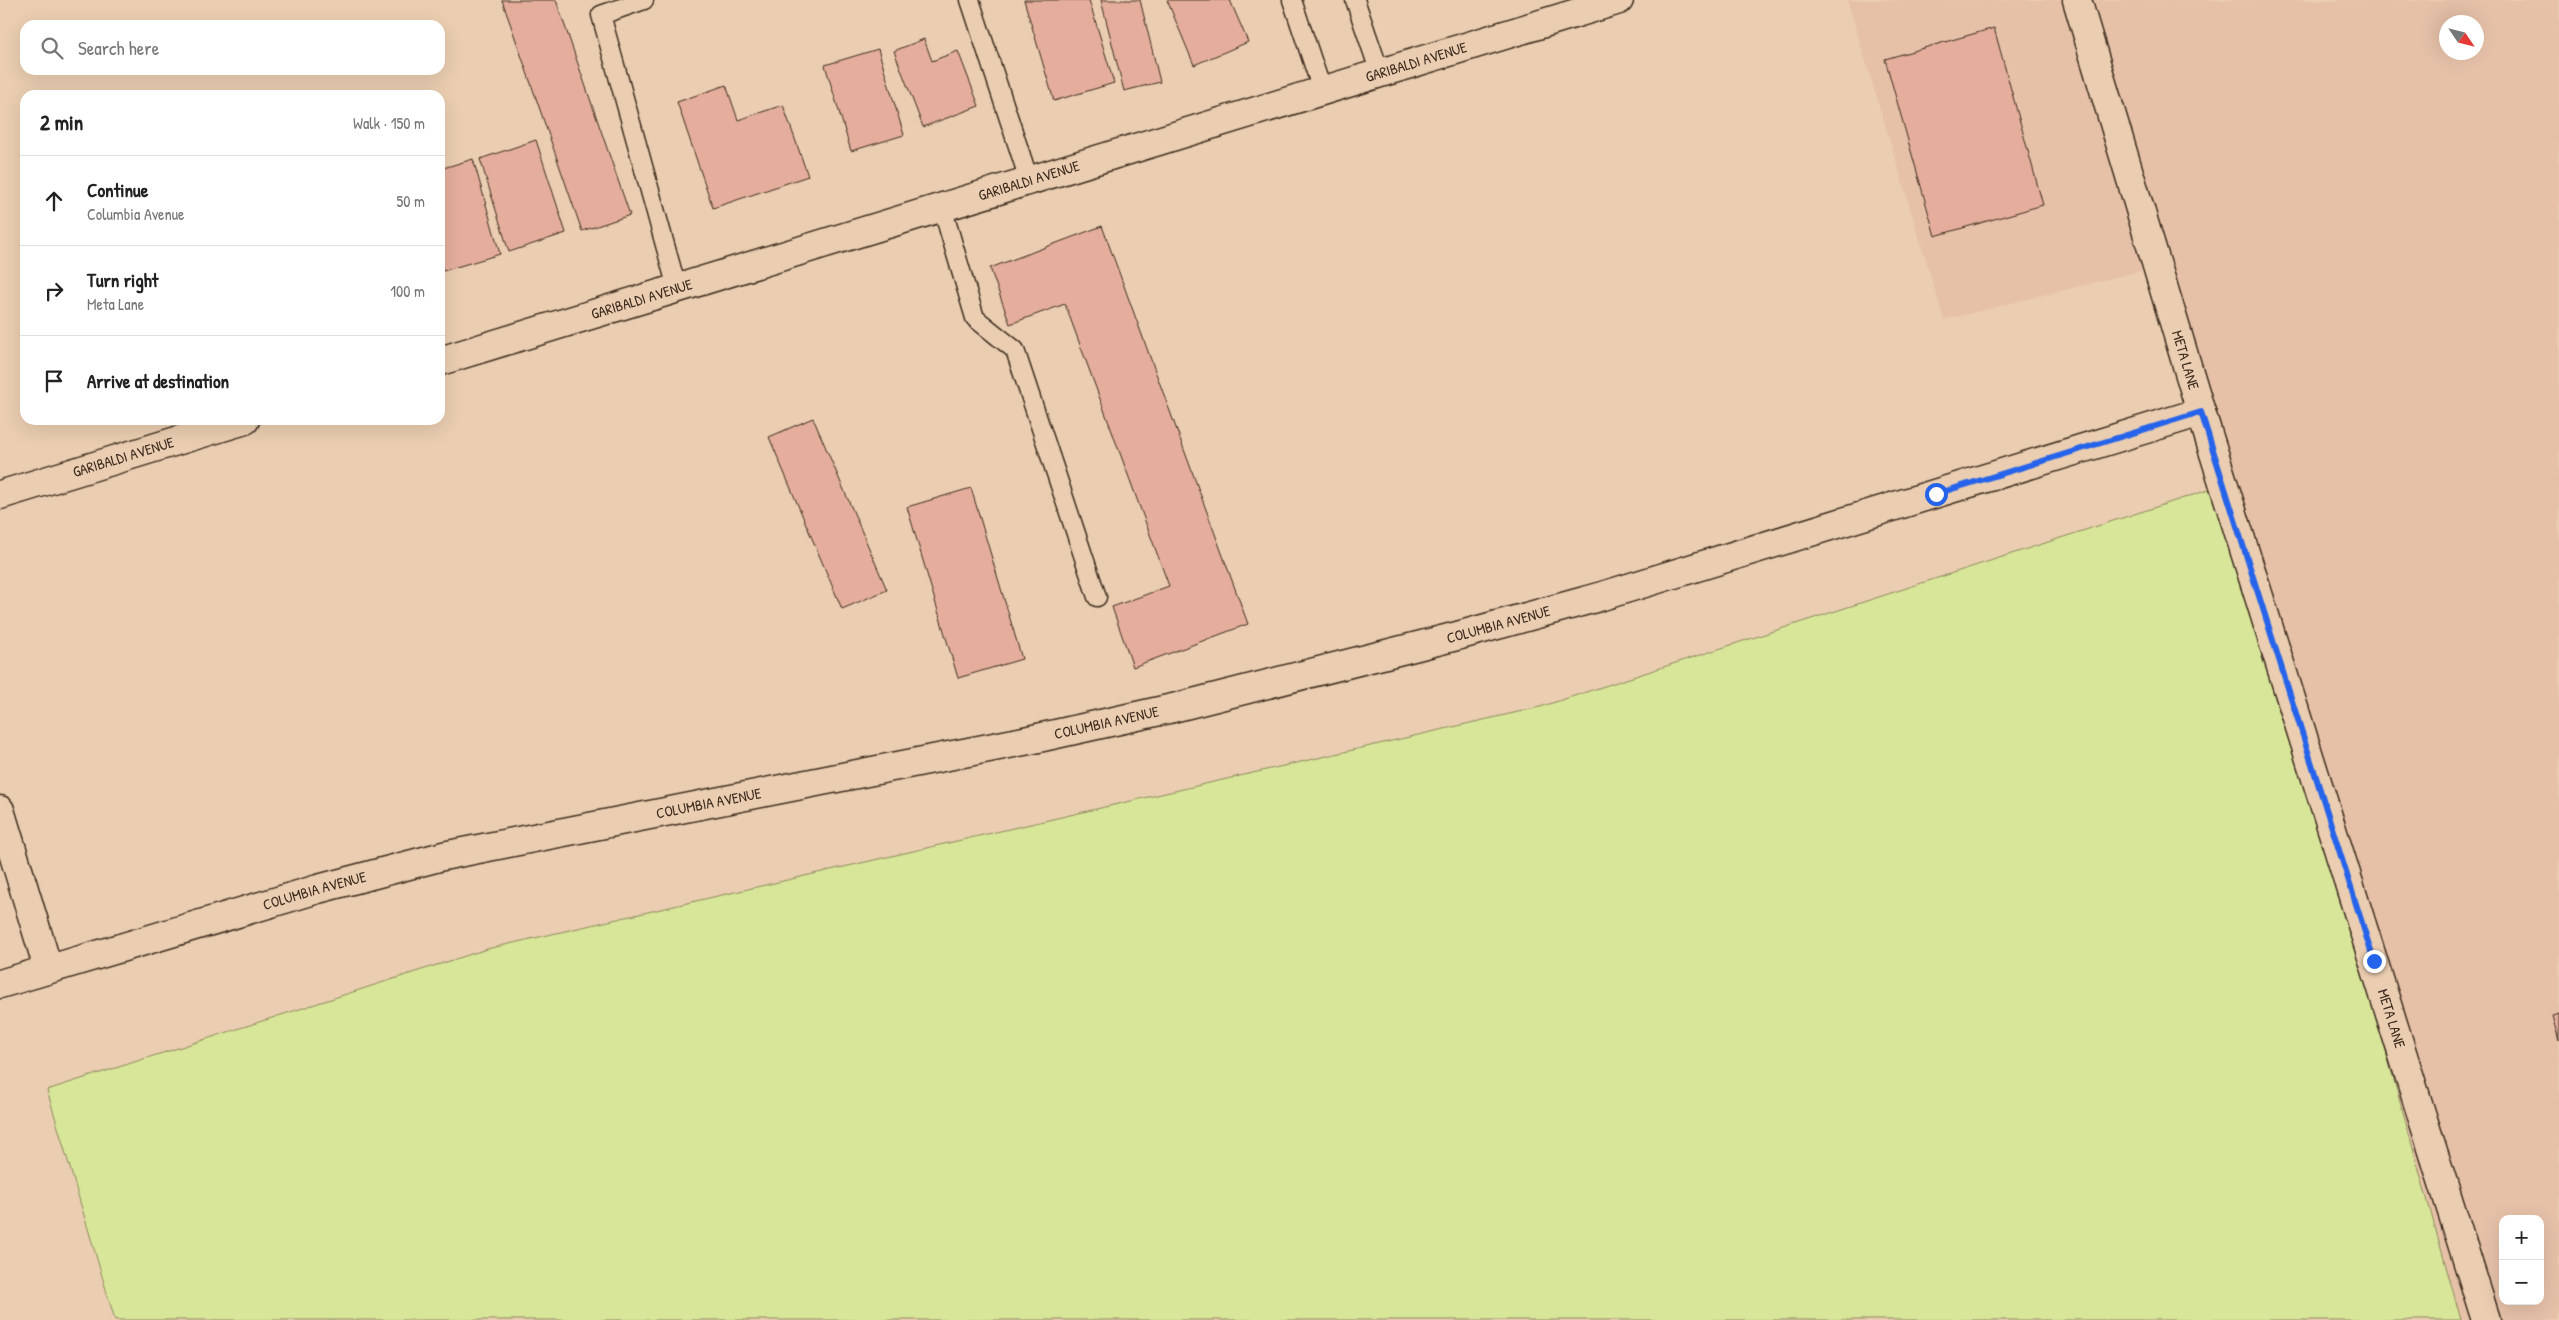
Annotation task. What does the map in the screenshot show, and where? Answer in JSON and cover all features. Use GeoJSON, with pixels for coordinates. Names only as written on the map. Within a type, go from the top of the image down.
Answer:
{"type":"FeatureCollection","features":[{"type":"Feature","properties":{"kind":"street","name":"GARIBALDI AVENUE"},"geometry":{"type":"LineString","coordinates":[[445,358],[1619,0]]}},
{"type":"Feature","properties":{"kind":"street","name":"META LANE"},"geometry":{"type":"LineString","coordinates":[[2078,0],[2201,412],[2486,1320]]}},
{"type":"Feature","properties":{"kind":"street","name":"COLUMBIA AVENUE"},"geometry":{"type":"LineString","coordinates":[[0,984],[48,968],[318,889],[443,856],[1030,740],[1173,708],[1457,636],[1599,597],[2201,412]]}},
{"type":"Feature","properties":{"kind":"street","name":"GARIBALDI AVENUE"},"geometry":{"type":"LineString","coordinates":[[0,495],[229,425]]}},
{"type":"Feature","properties":{"kind":"street"},"geometry":{"type":"LineString","coordinates":[[0,810],[48,968]]}},
{"type":"Feature","properties":{"kind":"lane"},"geometry":{"type":"LineString","coordinates":[[644,0],[600,16],[677,288]]}},
{"type":"Feature","properties":{"kind":"lane"},"geometry":{"type":"LineString","coordinates":[[970,0],[1029,180]]}},
{"type":"Feature","properties":{"kind":"lane"},"geometry":{"type":"LineString","coordinates":[[1292,0],[1322,90]]}},
{"type":"Feature","properties":{"kind":"lane"},"geometry":{"type":"LineString","coordinates":[[1355,0],[1380,73]]}},
{"type":"Feature","properties":{"kind":"lane"},"geometry":{"type":"LineString","coordinates":[[942,207],[975,318],[1015,350],[1097,597]]}},
{"type":"Feature","properties":{"kind":"shaded area"},"geometry":{"type":"Polygon","coordinates":[[[1847,0],[2559,0],[2559,1320],[2461,1320],[2339,880],[2153,268],[1944,320],[1847,0]]]}},
{"type":"Feature","properties":{"kind":"green space"},"geometry":{"type":"Polygon","coordinates":[[[2227,484],[2461,1320],[115,1320],[47,1090],[487,949],[1540,707],[2227,484]]]}},
{"type":"Feature","properties":{"kind":"building"},"geometry":{"type":"Polygon","coordinates":[[[502,0],[556,0],[630,215],[582,231],[502,0]]]}},
{"type":"Feature","properties":{"kind":"building"},"geometry":{"type":"Polygon","coordinates":[[[1024,0],[1089,0],[1114,83],[1054,101],[1024,0]]]}},
{"type":"Feature","properties":{"kind":"building"},"geometry":{"type":"Polygon","coordinates":[[[1101,0],[1140,0],[1160,82],[1124,91],[1101,0]]]}},
{"type":"Feature","properties":{"kind":"building"},"geometry":{"type":"Polygon","coordinates":[[[1167,0],[1230,0],[1248,42],[1194,65],[1167,0]]]}},
{"type":"Feature","properties":{"kind":"building"},"geometry":{"type":"Polygon","coordinates":[[[1994,28],[2043,205],[1935,236],[1885,59],[1994,28]]]}},
{"type":"Feature","properties":{"kind":"building"},"geometry":{"type":"Polygon","coordinates":[[[924,39],[932,61],[958,51],[979,106],[923,127],[894,51],[924,39]]]}},
{"type":"Feature","properties":{"kind":"building"},"geometry":{"type":"Polygon","coordinates":[[[878,49],[904,135],[851,151],[825,65],[878,49]]]}},
{"type":"Feature","properties":{"kind":"building"},"geometry":{"type":"Polygon","coordinates":[[[726,85],[738,120],[783,105],[808,176],[713,208],[677,102],[726,85]]]}},
{"type":"Feature","properties":{"kind":"building"},"geometry":{"type":"Polygon","coordinates":[[[536,140],[566,233],[509,252],[480,159],[536,140]]]}},
{"type":"Feature","properties":{"kind":"building"},"geometry":{"type":"Polygon","coordinates":[[[473,159],[500,254],[445,270],[445,167],[473,159]]]}},
{"type":"Feature","properties":{"kind":"building"},"geometry":{"type":"Polygon","coordinates":[[[1102,226],[1248,624],[1133,667],[1112,607],[1169,586],[1065,304],[1010,324],[990,268],[1102,226]]]}},
{"type":"Feature","properties":{"kind":"building"},"geometry":{"type":"Polygon","coordinates":[[[813,418],[887,590],[842,609],[769,437],[813,418]]]}},
{"type":"Feature","properties":{"kind":"building"},"geometry":{"type":"Polygon","coordinates":[[[971,488],[1022,659],[958,678],[907,507],[971,488]]]}},
{"type":"Feature","properties":{"kind":"building"},"geometry":{"type":"Polygon","coordinates":[[[2559,1014],[2559,1041],[2552,1016],[2559,1014]]]}},
{"type":"Feature","properties":{"kind":"route"},"geometry":{"type":"LineString","coordinates":[[1936,494],[2201,412],[2374,961]]}}]}
